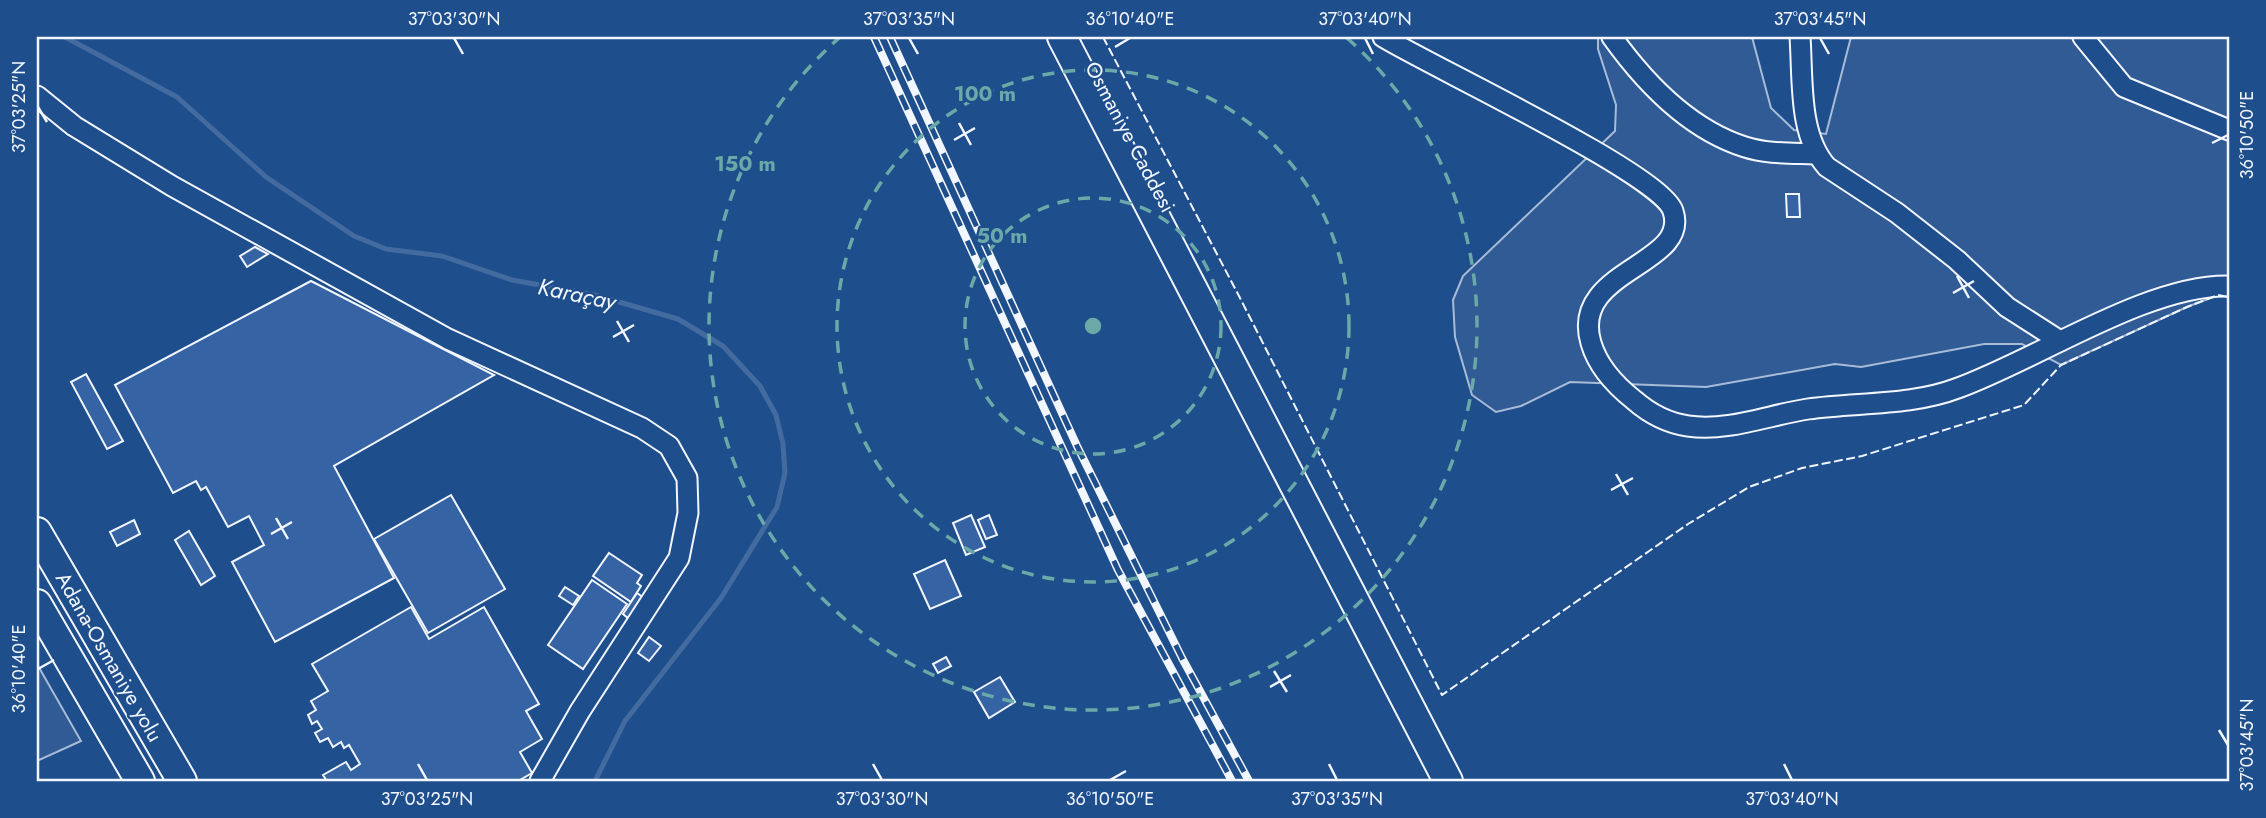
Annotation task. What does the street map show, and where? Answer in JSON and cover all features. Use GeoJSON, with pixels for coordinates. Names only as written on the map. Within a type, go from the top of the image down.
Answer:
{"type":"FeatureCollection","features":[{"type":"Feature","properties":{"kind":"highway"},"geometry":{"type":"LineString","coordinates":[[1062,37],[1448,781]]}},
{"type":"Feature","properties":{"kind":"highway","name":"Osmaniye Caddesi"},"geometry":{"type":"LineString","coordinates":[[1078,37],[1462,781]]}},
{"type":"Feature","properties":{"kind":"highway","name":"Adana-Osmaniye yolu"},"geometry":{"type":"LineString","coordinates":[[37,532],[182,781]]}},
{"type":"Feature","properties":{"kind":"highway","name":"Adana-Osmaniye yolu"},"geometry":{"type":"LineString","coordinates":[[37,604],[140,781]]}},
{"type":"Feature","properties":{"kind":"street"},"geometry":{"type":"LineString","coordinates":[[1383,37],[1419,59],[1617,163],[1665,199],[1673,212],[1673,227],[1663,246],[1596,297],[1587,316],[1588,333],[1595,356],[1611,380],[1662,420],[1689,426],[1715,427],[1806,409],[1928,397],[1993,374],[2060,341],[2187,289],[2229,286]]}},
{"type":"Feature","properties":{"kind":"street"},"geometry":{"type":"LineString","coordinates":[[1612,37],[1643,78],[1690,118],[1722,137],[1764,151],[1815,154]]}},
{"type":"Feature","properties":{"kind":"street"},"geometry":{"type":"LineString","coordinates":[[1800,37],[1807,121],[1815,154],[1827,167],[1933,240],[2007,307],[2060,341]]}},
{"type":"Feature","properties":{"kind":"street"},"geometry":{"type":"LineString","coordinates":[[2083,37],[2124,87],[2229,130]]}},
{"type":"Feature","properties":{"kind":"street"},"geometry":{"type":"LineString","coordinates":[[37,96],[74,126],[172,186],[448,339],[642,428],[669,446],[687,478],[688,513],[679,558],[580,711],[540,781]]}},
{"type":"Feature","properties":{"kind":"shaded area"},"geometry":{"type":"Polygon","coordinates":[[[1598,37],[1752,37],[1771,108],[1794,130],[1826,134],[1851,37],[2229,37],[2229,297],[2218,295],[2187,307],[2061,365],[2022,344],[1984,344],[1861,367],[1835,364],[1706,387],[1570,382],[1521,406],[1496,412],[1472,395],[1455,337],[1453,300],[1463,276],[1615,131],[1616,105],[1598,49],[1598,37]]]}},
{"type":"Feature","properties":{"kind":"shaded area"},"geometry":{"type":"Polygon","coordinates":[[[37,664],[81,741],[37,761],[37,664]]]}},
{"type":"Feature","properties":{"kind":"building"},"geometry":{"type":"Polygon","coordinates":[[[1786,194],[1799,194],[1800,217],[1787,217],[1786,194]]]}},
{"type":"Feature","properties":{"kind":"building"},"geometry":{"type":"Polygon","coordinates":[[[255,247],[268,254],[247,267],[240,256],[255,247]]]}},
{"type":"Feature","properties":{"kind":"building"},"geometry":{"type":"Polygon","coordinates":[[[311,281],[494,375],[334,466],[394,578],[275,642],[232,562],[264,545],[249,516],[228,527],[206,487],[201,490],[196,481],[173,493],[115,385],[311,281]]]}},
{"type":"Feature","properties":{"kind":"building"},"geometry":{"type":"Polygon","coordinates":[[[86,374],[123,441],[107,449],[71,382],[86,374]]]}},
{"type":"Feature","properties":{"kind":"building"},"geometry":{"type":"Polygon","coordinates":[[[451,495],[505,589],[428,633],[374,539],[451,495]]]}},
{"type":"Feature","properties":{"kind":"building"},"geometry":{"type":"Polygon","coordinates":[[[971,515],[985,547],[966,555],[953,523],[971,515]]]}},
{"type":"Feature","properties":{"kind":"building"},"geometry":{"type":"Polygon","coordinates":[[[989,515],[997,535],[986,539],[978,520],[989,515]]]}},
{"type":"Feature","properties":{"kind":"building"},"geometry":{"type":"Polygon","coordinates":[[[134,520],[140,534],[117,546],[110,532],[134,520]]]}},
{"type":"Feature","properties":{"kind":"building"},"geometry":{"type":"Polygon","coordinates":[[[189,531],[215,576],[201,585],[175,540],[189,531]]]}},
{"type":"Feature","properties":{"kind":"building"},"geometry":{"type":"Polygon","coordinates":[[[609,553],[642,575],[637,583],[641,586],[631,602],[593,576],[609,553]]]}},
{"type":"Feature","properties":{"kind":"building"},"geometry":{"type":"Polygon","coordinates":[[[945,560],[961,596],[930,609],[914,574],[945,560]]]}},
{"type":"Feature","properties":{"kind":"building"},"geometry":{"type":"Polygon","coordinates":[[[592,580],[627,604],[583,669],[548,645],[592,580]]]}},
{"type":"Feature","properties":{"kind":"building"},"geometry":{"type":"Polygon","coordinates":[[[565,587],[579,596],[573,605],[559,596],[565,587]]]}},
{"type":"Feature","properties":{"kind":"building"},"geometry":{"type":"Polygon","coordinates":[[[637,593],[644,598],[629,619],[623,614],[637,593]]]}},
{"type":"Feature","properties":{"kind":"building"},"geometry":{"type":"Polygon","coordinates":[[[411,607],[429,639],[484,607],[539,704],[526,711],[542,739],[520,752],[532,773],[518,781],[327,781],[323,775],[346,762],[351,770],[360,764],[349,745],[344,748],[341,742],[333,747],[328,738],[320,742],[315,733],[322,729],[317,721],[312,724],[308,715],[316,710],[311,701],[328,691],[312,664],[411,607]]]}},
{"type":"Feature","properties":{"kind":"building"},"geometry":{"type":"Polygon","coordinates":[[[649,637],[661,646],[649,661],[638,653],[649,637]]]}},
{"type":"Feature","properties":{"kind":"building"},"geometry":{"type":"Polygon","coordinates":[[[946,657],[951,666],[938,673],[933,664],[946,657]]]}},
{"type":"Feature","properties":{"kind":"building"},"geometry":{"type":"Polygon","coordinates":[[[1000,677],[1015,702],[989,718],[974,692],[1000,677]]]}},
{"type":"Feature","properties":{"kind":"waterway","name":"Karaçay"},"geometry":{"type":"LineString","coordinates":[[65,37],[177,97],[266,177],[354,236],[386,249],[442,256],[512,280],[595,295],[678,319],[723,346],[760,386],[776,415],[783,444],[785,473],[777,507],[721,598],[625,721],[595,781]]}},
{"type":"Feature","properties":{"kind":"railway"},"geometry":{"type":"LineString","coordinates":[[874,37],[1118,570],[1232,781]]}},
{"type":"Feature","properties":{"kind":"railway"},"geometry":{"type":"LineString","coordinates":[[890,37],[1077,446],[1182,658],[1249,781]]}},
{"type":"Feature","properties":{"kind":"fence"},"geometry":{"type":"LineString","coordinates":[[1103,37],[1239,296],[1442,695],[1688,524],[1749,487],[1802,468],[1862,456],[2024,405],[2061,365],[2187,307],[2218,295],[2229,297]]}}]}
